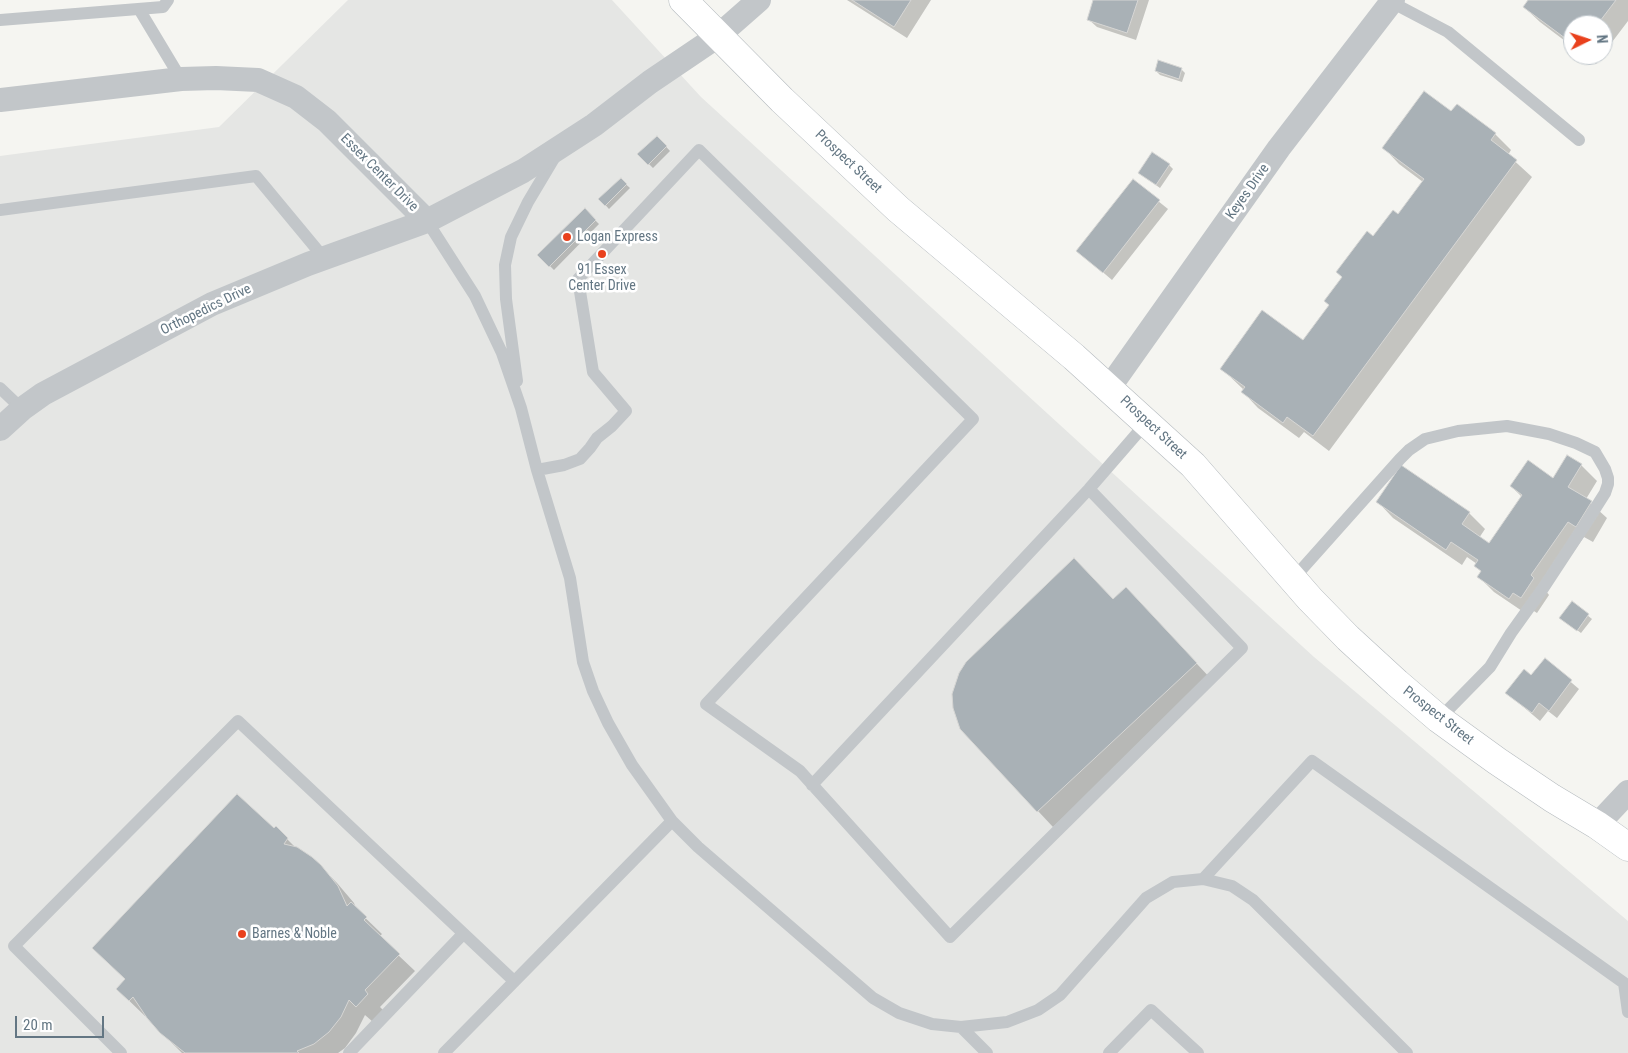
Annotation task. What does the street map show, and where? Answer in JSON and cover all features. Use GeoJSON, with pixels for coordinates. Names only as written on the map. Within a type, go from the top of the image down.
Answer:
{"type":"FeatureCollection","features":[{"type":"Feature","properties":{"kind":"street","name":"Prospect Street"},"geometry":{"type":"LineString","coordinates":[[683,0],[789,106],[898,208],[1032,320],[1193,465],[1292,579],[1348,638],[1397,683],[1439,718],[1497,761],[1628,847]]}},
{"type":"Feature","properties":{"kind":"street","name":"Essex Center Drive"},"geometry":{"type":"LineString","coordinates":[[0,100],[181,79],[258,80],[296,97],[327,121],[427,221],[523,171],[594,125],[650,82],[718,36],[758,0]]}},
{"type":"Feature","properties":{"kind":"street","name":"Keyes Drive"},"geometry":{"type":"LineString","coordinates":[[1109,388],[1279,148],[1391,1]]}},
{"type":"Feature","properties":{"kind":"street","name":"Orthopedics Drive"},"geometry":{"type":"LineString","coordinates":[[0,429],[22,409],[43,394],[212,304],[324,258],[427,221]]}},
{"type":"Feature","properties":{"kind":"street"},"geometry":{"type":"LineString","coordinates":[[1597,825],[1628,792]]}},
{"type":"Feature","properties":{"kind":"lane"},"geometry":{"type":"LineString","coordinates":[[0,20],[163,7],[168,0]]}},
{"type":"Feature","properties":{"kind":"lane"},"geometry":{"type":"LineString","coordinates":[[1391,1],[1448,32],[1579,140]]}},
{"type":"Feature","properties":{"kind":"lane"},"geometry":{"type":"LineString","coordinates":[[140,9],[181,79]]}},
{"type":"Feature","properties":{"kind":"lane"},"geometry":{"type":"LineString","coordinates":[[521,408],[506,300],[505,265],[510,237],[528,202],[562,146]]}},
{"type":"Feature","properties":{"kind":"lane"},"geometry":{"type":"LineString","coordinates":[[537,470],[564,465],[580,459],[590,448],[594,448],[610,434],[612,426],[626,411],[593,372],[578,279],[698,150],[973,420],[706,704],[800,771],[950,937],[1242,648],[1089,489]]}},
{"type":"Feature","properties":{"kind":"lane"},"geometry":{"type":"LineString","coordinates":[[0,210],[256,176],[324,258]]}},
{"type":"Feature","properties":{"kind":"lane"},"geometry":{"type":"LineString","coordinates":[[427,221],[475,296],[502,353],[521,408],[537,470],[570,578],[583,662],[593,692],[632,765],[672,821],[698,847],[873,998],[899,1013],[932,1024],[961,1027],[1008,1022],[1038,1010],[1060,995],[1146,898],[1172,882],[1203,879],[1232,886],[1253,900],[1407,1053]]}},
{"type":"Feature","properties":{"kind":"lane"},"geometry":{"type":"LineString","coordinates":[[0,388],[22,409]]}},
{"type":"Feature","properties":{"kind":"lane"},"geometry":{"type":"LineString","coordinates":[[812,785],[1089,489],[1147,422]]}},
{"type":"Feature","properties":{"kind":"lane"},"geometry":{"type":"LineString","coordinates":[[1292,579],[1400,459],[1425,439],[1458,431],[1506,426],[1549,434],[1595,452],[1608,478],[1604,492],[1571,547],[1490,667],[1439,718]]}},
{"type":"Feature","properties":{"kind":"lane"},"geometry":{"type":"LineString","coordinates":[[121,1053],[14,946],[238,721],[514,982]]}},
{"type":"Feature","properties":{"kind":"lane"},"geometry":{"type":"LineString","coordinates":[[1203,879],[1312,761],[1624,983],[1628,1012]]}},
{"type":"Feature","properties":{"kind":"lane"},"geometry":{"type":"LineString","coordinates":[[444,1053],[672,821]]}},
{"type":"Feature","properties":{"kind":"lane"},"geometry":{"type":"LineString","coordinates":[[349,1053],[463,934]]}},
{"type":"Feature","properties":{"kind":"lane"},"geometry":{"type":"LineString","coordinates":[[1109,1053],[1151,1010],[1198,1053]]}},
{"type":"Feature","properties":{"kind":"lane"},"geometry":{"type":"LineString","coordinates":[[961,1027],[987,1053]]}},
{"type":"Feature","properties":{"kind":"shaded area"},"geometry":{"type":"Polygon","coordinates":[[[348,0],[612,0],[701,97],[1314,657],[1628,921],[1628,1053],[0,1053],[0,156],[219,127],[348,0]]]}},
{"type":"Feature","properties":{"kind":"building"},"geometry":{"type":"Polygon","coordinates":[[[852,0],[911,0],[894,27],[852,0]]]}},
{"type":"Feature","properties":{"kind":"building"},"geometry":{"type":"Polygon","coordinates":[[[1093,0],[1138,0],[1127,33],[1087,20],[1093,0]]]}},
{"type":"Feature","properties":{"kind":"building"},"geometry":{"type":"Polygon","coordinates":[[[1528,0],[1616,0],[1605,15],[1563,15],[1563,37],[1523,7],[1528,0]]]}},
{"type":"Feature","properties":{"kind":"building"},"geometry":{"type":"Polygon","coordinates":[[[1158,60],[1182,68],[1179,79],[1155,71],[1158,60]]]}},
{"type":"Feature","properties":{"kind":"building"},"geometry":{"type":"Polygon","coordinates":[[[1424,91],[1451,111],[1457,104],[1496,133],[1491,140],[1517,160],[1313,436],[1287,417],[1283,423],[1241,392],[1245,387],[1220,369],[1262,310],[1303,340],[1329,305],[1324,301],[1342,277],[1336,272],[1367,231],[1373,236],[1393,210],[1398,214],[1424,179],[1382,148],[1424,91]]]}},
{"type":"Feature","properties":{"kind":"building"},"geometry":{"type":"Polygon","coordinates":[[[657,136],[667,146],[648,165],[637,154],[657,136]]]}},
{"type":"Feature","properties":{"kind":"building"},"geometry":{"type":"Polygon","coordinates":[[[1152,152],[1170,164],[1156,185],[1138,173],[1152,152]]]}},
{"type":"Feature","properties":{"kind":"building"},"geometry":{"type":"Polygon","coordinates":[[[621,178],[627,184],[605,206],[598,199],[621,178]]]}},
{"type":"Feature","properties":{"kind":"building"},"geometry":{"type":"Polygon","coordinates":[[[1133,179],[1160,200],[1103,273],[1076,251],[1133,179]]]}},
{"type":"Feature","properties":{"kind":"building","name":"Logan Express"},"geometry":{"type":"Polygon","coordinates":[[[585,208],[596,220],[549,267],[537,255],[585,208]]]}},
{"type":"Feature","properties":{"kind":"building"},"geometry":{"type":"Polygon","coordinates":[[[1567,455],[1582,464],[1568,487],[1592,501],[1576,527],[1568,522],[1531,575],[1534,578],[1521,598],[1513,593],[1509,599],[1477,577],[1481,571],[1474,566],[1478,560],[1451,542],[1446,550],[1376,502],[1401,465],[1470,512],[1462,524],[1489,543],[1522,495],[1510,486],[1528,460],[1553,478],[1567,455]]]}},
{"type":"Feature","properties":{"kind":"building"},"geometry":{"type":"Polygon","coordinates":[[[1074,558],[1113,599],[1126,587],[1197,663],[1037,812],[960,729],[953,708],[952,694],[959,673],[966,662],[1074,558]]]}},
{"type":"Feature","properties":{"kind":"building"},"geometry":{"type":"Polygon","coordinates":[[[1572,601],[1589,614],[1577,631],[1559,618],[1572,601]]]}},
{"type":"Feature","properties":{"kind":"building"},"geometry":{"type":"Polygon","coordinates":[[[1545,658],[1572,680],[1549,711],[1539,703],[1532,713],[1505,693],[1524,669],[1531,675],[1545,658]]]}},
{"type":"Feature","properties":{"kind":"building","name":"Barnes & Noble"},"geometry":{"type":"Polygon","coordinates":[[[237,794],[274,828],[276,826],[288,838],[284,844],[297,847],[321,865],[338,886],[347,906],[351,902],[367,917],[364,920],[400,954],[365,990],[368,994],[356,1007],[349,1000],[341,1017],[329,1032],[314,1044],[297,1051],[299,1053],[185,1053],[160,1033],[133,997],[129,1001],[116,989],[125,979],[92,948],[237,794]]]}},
{"type":"Feature","properties":{"kind":"place","name":"Logan Express"},"geometry":{"type":"Point","coordinates":[567,237]}},
{"type":"Feature","properties":{"kind":"place","name":"91 Essex Center Drive"},"geometry":{"type":"Point","coordinates":[602,254]}},
{"type":"Feature","properties":{"kind":"place","name":"Barnes & Noble"},"geometry":{"type":"Point","coordinates":[242,934]}}]}
